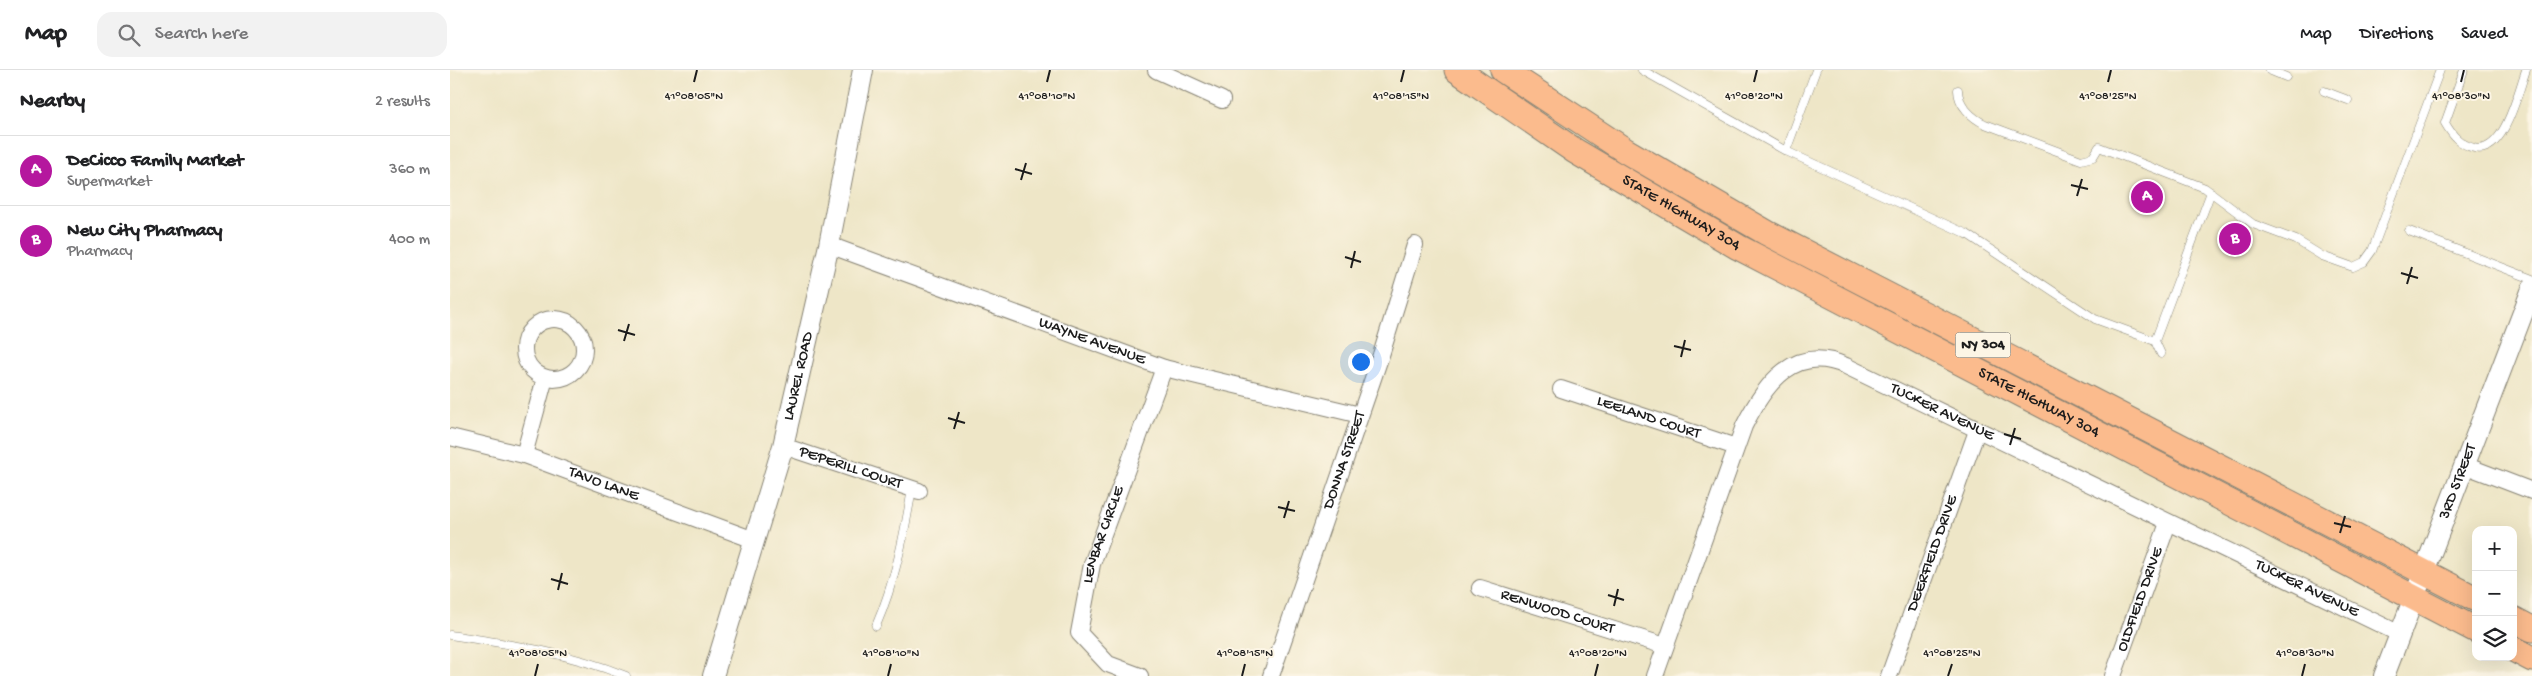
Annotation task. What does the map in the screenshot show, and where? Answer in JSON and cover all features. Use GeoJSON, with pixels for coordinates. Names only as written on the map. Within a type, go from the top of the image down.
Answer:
{"type":"FeatureCollection","features":[{"type":"Feature","properties":{"kind":"main road","name":"STATE HIGHWAY 304"},"geometry":{"type":"LineString","coordinates":[[1457,70],[1575,151],[1722,239],[2472,628]]}},
{"type":"Feature","properties":{"kind":"main road","name":"STATE HIGHWAY 304"},"geometry":{"type":"LineString","coordinates":[[1503,70],[1618,147],[1767,233],[2472,597]]}},
{"type":"Feature","properties":{"kind":"main road"},"geometry":{"type":"LineString","coordinates":[[2517,621],[2532,628]]}},
{"type":"Feature","properties":{"kind":"main road"},"geometry":{"type":"LineString","coordinates":[[2517,651],[2532,659]]}},
{"type":"Feature","properties":{"kind":"street","name":"LAUREL ROAD"},"geometry":{"type":"LineString","coordinates":[[713,676],[783,446],[829,245],[863,70]]}},
{"type":"Feature","properties":{"kind":"street"},"geometry":{"type":"LineString","coordinates":[[1156,70],[1222,100]]}},
{"type":"Feature","properties":{"kind":"street","name":"WAYNE AVENUE"},"geometry":{"type":"LineString","coordinates":[[829,245],[1164,368],[1360,416]]}},
{"type":"Feature","properties":{"kind":"street","name":"DONNA STREET"},"geometry":{"type":"LineString","coordinates":[[1271,676],[1416,245]]}},
{"type":"Feature","properties":{"kind":"street","name":"3RD STREET"},"geometry":{"type":"LineString","coordinates":[[2384,676],[2532,289]]}},
{"type":"Feature","properties":{"kind":"street","name":"TUCKER AVENUE"},"geometry":{"type":"LineString","coordinates":[[1655,676],[1736,447],[1750,414],[1767,388],[1797,363],[1813,358],[1824,358],[1846,366],[2400,634]]}},
{"type":"Feature","properties":{"kind":"street","name":"LENBAR CIRCLE"},"geometry":{"type":"LineString","coordinates":[[1140,676],[1108,664],[1079,634],[1092,564],[1164,368]]}},
{"type":"Feature","properties":{"kind":"street"},"geometry":{"type":"LineString","coordinates":[[524,455],[545,378]]}},
{"type":"Feature","properties":{"kind":"street","name":"LEELAND COURT"},"geometry":{"type":"LineString","coordinates":[[1561,389],[1736,447]]}},
{"type":"Feature","properties":{"kind":"street","name":"DEERFIELD DRIVE"},"geometry":{"type":"LineString","coordinates":[[1889,676],[1977,431]]}},
{"type":"Feature","properties":{"kind":"street","name":"TAVO LANE"},"geometry":{"type":"LineString","coordinates":[[450,437],[524,455],[754,540]]}},
{"type":"Feature","properties":{"kind":"street","name":"PEPERILL COURT"},"geometry":{"type":"LineString","coordinates":[[783,446],[916,490]]}},
{"type":"Feature","properties":{"kind":"street"},"geometry":{"type":"LineString","coordinates":[[2464,465],[2532,491]]}},
{"type":"Feature","properties":{"kind":"street","name":"OLDFIELD DRIVE"},"geometry":{"type":"LineString","coordinates":[[2113,676],[2168,523]]}},
{"type":"Feature","properties":{"kind":"street","name":"RENWOOD COURT"},"geometry":{"type":"LineString","coordinates":[[1480,588],[1665,646]]}},
{"type":"Feature","properties":{"kind":"lane"},"geometry":{"type":"LineString","coordinates":[[1642,70],[1786,151],[1967,234],[2095,318],[2155,341],[2161,354]]}},
{"type":"Feature","properties":{"kind":"lane"},"geometry":{"type":"LineString","coordinates":[[1786,151],[1816,70]]}},
{"type":"Feature","properties":{"kind":"lane"},"geometry":{"type":"LineString","coordinates":[[2269,70],[2286,76]]}},
{"type":"Feature","properties":{"kind":"lane"},"geometry":{"type":"LineString","coordinates":[[1958,90],[1961,103],[1972,115],[1985,124],[2081,160],[2093,157],[2099,147],[2205,188],[2253,224],[2296,240],[2322,256],[2353,268],[2364,262],[2372,251],[2440,70]]}},
{"type":"Feature","properties":{"kind":"lane"},"geometry":{"type":"LineString","coordinates":[[2464,70],[2445,123],[2454,137],[2468,146],[2481,150],[2493,145],[2505,127],[2526,70]]}},
{"type":"Feature","properties":{"kind":"lane"},"geometry":{"type":"LineString","coordinates":[[2324,91],[2348,100]]}},
{"type":"Feature","properties":{"kind":"lane"},"geometry":{"type":"LineString","coordinates":[[2155,341],[2211,192]]}},
{"type":"Feature","properties":{"kind":"lane"},"geometry":{"type":"LineString","coordinates":[[2409,231],[2532,279]]}},
{"type":"Feature","properties":{"kind":"lane"},"geometry":{"type":"LineString","coordinates":[[876,626],[887,601],[916,490]]}},
{"type":"Feature","properties":{"kind":"lane"},"geometry":{"type":"LineString","coordinates":[[450,635],[528,647],[595,664],[626,676]]}},
{"type":"Feature","properties":{"kind":"place","name":"DeCicco Family Market"},"geometry":{"type":"Point","coordinates":[2147,197]}},
{"type":"Feature","properties":{"kind":"place","name":"New City Pharmacy"},"geometry":{"type":"Point","coordinates":[2235,239]}}]}
